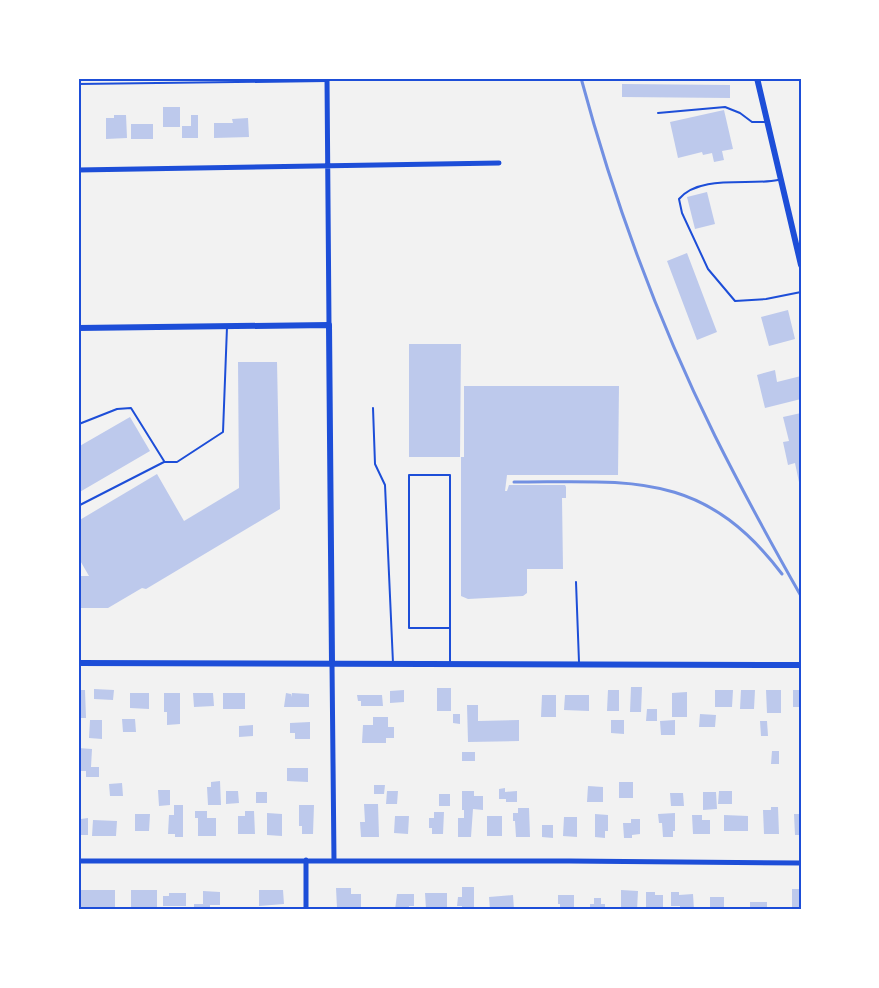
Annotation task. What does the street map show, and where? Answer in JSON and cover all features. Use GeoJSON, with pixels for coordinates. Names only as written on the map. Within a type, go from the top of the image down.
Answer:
{"type":"FeatureCollection","features":[{"type":"Feature","properties":{"kind":"street"},"geometry":{"type":"LineString","coordinates":[[758,78],[801,265]]}},
{"type":"Feature","properties":{"kind":"street"},"geometry":{"type":"LineString","coordinates":[[327,80],[334,861]]}},
{"type":"Feature","properties":{"kind":"street"},"geometry":{"type":"LineString","coordinates":[[78,170],[499,163]]}},
{"type":"Feature","properties":{"kind":"street"},"geometry":{"type":"LineString","coordinates":[[78,328],[329,325]]}},
{"type":"Feature","properties":{"kind":"street"},"geometry":{"type":"LineString","coordinates":[[78,663],[801,665]]}},
{"type":"Feature","properties":{"kind":"street"},"geometry":{"type":"LineString","coordinates":[[78,861],[801,863]]}},
{"type":"Feature","properties":{"kind":"street"},"geometry":{"type":"LineString","coordinates":[[306,861],[306,910]]}},
{"type":"Feature","properties":{"kind":"lane"},"geometry":{"type":"LineString","coordinates":[[78,84],[327,80]]}},
{"type":"Feature","properties":{"kind":"lane"},"geometry":{"type":"LineString","coordinates":[[658,113],[725,107],[740,113],[752,122],[768,122]]}},
{"type":"Feature","properties":{"kind":"lane"},"geometry":{"type":"LineString","coordinates":[[781,179],[768,182],[720,183],[684,193],[679,199],[682,213],[708,269],[735,301],[766,299],[801,292]]}},
{"type":"Feature","properties":{"kind":"lane"},"geometry":{"type":"LineString","coordinates":[[78,506],[164,462],[177,462],[223,432],[227,327]]}},
{"type":"Feature","properties":{"kind":"lane"},"geometry":{"type":"LineString","coordinates":[[78,423],[117,409],[131,408],[164,462]]}},
{"type":"Feature","properties":{"kind":"lane"},"geometry":{"type":"LineString","coordinates":[[373,408],[375,464],[385,485],[393,663]]}},
{"type":"Feature","properties":{"kind":"lane"},"geometry":{"type":"LineString","coordinates":[[450,628],[409,628],[409,475],[450,475],[450,628],[450,664]]}},
{"type":"Feature","properties":{"kind":"lane"},"geometry":{"type":"LineString","coordinates":[[576,582],[579,664]]}},
{"type":"Feature","properties":{"kind":"building"},"geometry":{"type":"Polygon","coordinates":[[[622,84],[730,85],[730,98],[622,97],[622,84]]]}},
{"type":"Feature","properties":{"kind":"building"},"geometry":{"type":"Polygon","coordinates":[[[163,107],[180,107],[180,127],[163,127],[163,107]]]}},
{"type":"Feature","properties":{"kind":"building"},"geometry":{"type":"Polygon","coordinates":[[[724,110],[733,149],[722,151],[724,160],[714,162],[712,153],[703,155],[702,152],[678,158],[670,122],[724,110]]]}},
{"type":"Feature","properties":{"kind":"building"},"geometry":{"type":"Polygon","coordinates":[[[114,115],[126,115],[127,138],[106,139],[106,118],[114,118],[114,115]]]}},
{"type":"Feature","properties":{"kind":"building"},"geometry":{"type":"Polygon","coordinates":[[[191,115],[198,115],[198,138],[182,138],[182,126],[191,126],[191,115]]]}},
{"type":"Feature","properties":{"kind":"building"},"geometry":{"type":"Polygon","coordinates":[[[248,118],[249,137],[214,138],[214,123],[233,123],[232,119],[248,118]]]}},
{"type":"Feature","properties":{"kind":"building"},"geometry":{"type":"Polygon","coordinates":[[[131,124],[153,124],[153,139],[131,139],[131,124]]]}},
{"type":"Feature","properties":{"kind":"building"},"geometry":{"type":"Polygon","coordinates":[[[707,192],[715,224],[695,229],[687,197],[707,192]]]}},
{"type":"Feature","properties":{"kind":"building"},"geometry":{"type":"Polygon","coordinates":[[[687,253],[717,332],[697,340],[667,261],[687,253]]]}},
{"type":"Feature","properties":{"kind":"building"},"geometry":{"type":"Polygon","coordinates":[[[788,310],[795,339],[769,346],[761,317],[788,310]]]}},
{"type":"Feature","properties":{"kind":"building"},"geometry":{"type":"Polygon","coordinates":[[[409,344],[461,344],[460,457],[409,457],[409,344]]]}},
{"type":"Feature","properties":{"kind":"building"},"geometry":{"type":"Polygon","coordinates":[[[238,362],[277,362],[280,509],[146,589],[142,588],[108,608],[78,608],[78,576],[89,576],[78,557],[78,521],[157,474],[184,521],[239,488],[238,362]]]}},
{"type":"Feature","properties":{"kind":"building"},"geometry":{"type":"Polygon","coordinates":[[[775,370],[777,382],[801,376],[801,399],[765,408],[757,375],[775,370]]]}},
{"type":"Feature","properties":{"kind":"building"},"geometry":{"type":"Polygon","coordinates":[[[464,386],[619,386],[618,475],[507,475],[505,491],[509,485],[565,485],[566,487],[566,498],[562,498],[563,569],[527,569],[527,593],[523,596],[468,599],[461,596],[461,457],[464,457],[464,386]]]}},
{"type":"Feature","properties":{"kind":"building"},"geometry":{"type":"Polygon","coordinates":[[[801,413],[800,487],[795,463],[788,465],[783,442],[789,441],[783,417],[801,413]]]}},
{"type":"Feature","properties":{"kind":"building"},"geometry":{"type":"Polygon","coordinates":[[[130,417],[150,451],[78,493],[78,447],[130,417]]]}},
{"type":"Feature","properties":{"kind":"building"},"geometry":{"type":"Polygon","coordinates":[[[631,687],[642,687],[641,712],[630,712],[631,687]]]}},
{"type":"Feature","properties":{"kind":"building"},"geometry":{"type":"Polygon","coordinates":[[[437,688],[451,688],[451,711],[437,711],[437,688]]]}},
{"type":"Feature","properties":{"kind":"building"},"geometry":{"type":"Polygon","coordinates":[[[94,689],[114,690],[113,700],[94,699],[94,689]]]}},
{"type":"Feature","properties":{"kind":"building"},"geometry":{"type":"Polygon","coordinates":[[[78,690],[85,690],[86,718],[78,718],[78,690]]]}},
{"type":"Feature","properties":{"kind":"building"},"geometry":{"type":"Polygon","coordinates":[[[404,690],[404,702],[390,703],[390,691],[404,690]]]}},
{"type":"Feature","properties":{"kind":"building"},"geometry":{"type":"Polygon","coordinates":[[[608,690],[619,690],[619,711],[607,711],[608,690]]]}},
{"type":"Feature","properties":{"kind":"building"},"geometry":{"type":"Polygon","coordinates":[[[715,690],[733,690],[732,707],[715,707],[715,690]]]}},
{"type":"Feature","properties":{"kind":"building"},"geometry":{"type":"Polygon","coordinates":[[[741,690],[755,690],[754,709],[740,709],[741,690]]]}},
{"type":"Feature","properties":{"kind":"building"},"geometry":{"type":"Polygon","coordinates":[[[766,690],[781,690],[781,713],[767,713],[766,690]]]}},
{"type":"Feature","properties":{"kind":"building"},"geometry":{"type":"Polygon","coordinates":[[[793,690],[801,690],[801,707],[793,707],[793,690]]]}},
{"type":"Feature","properties":{"kind":"building"},"geometry":{"type":"Polygon","coordinates":[[[687,692],[687,717],[672,717],[672,693],[687,692]]]}},
{"type":"Feature","properties":{"kind":"building"},"geometry":{"type":"Polygon","coordinates":[[[130,693],[149,693],[149,709],[130,708],[130,693]]]}},
{"type":"Feature","properties":{"kind":"building"},"geometry":{"type":"Polygon","coordinates":[[[164,693],[180,693],[180,724],[167,725],[164,693]]]}},
{"type":"Feature","properties":{"kind":"building"},"geometry":{"type":"Polygon","coordinates":[[[193,693],[213,693],[214,706],[194,707],[193,693]]]}},
{"type":"Feature","properties":{"kind":"building"},"geometry":{"type":"Polygon","coordinates":[[[223,693],[245,693],[245,709],[223,709],[223,693]]]}},
{"type":"Feature","properties":{"kind":"building"},"geometry":{"type":"Polygon","coordinates":[[[286,693],[291,694],[291,697],[292,693],[309,694],[309,707],[284,707],[286,693]]]}},
{"type":"Feature","properties":{"kind":"building"},"geometry":{"type":"Polygon","coordinates":[[[357,695],[382,695],[383,706],[361,706],[357,695]]]}},
{"type":"Feature","properties":{"kind":"building"},"geometry":{"type":"Polygon","coordinates":[[[542,695],[556,695],[556,717],[541,717],[542,695]]]}},
{"type":"Feature","properties":{"kind":"building"},"geometry":{"type":"Polygon","coordinates":[[[565,695],[589,695],[589,711],[564,710],[565,695]]]}},
{"type":"Feature","properties":{"kind":"building"},"geometry":{"type":"Polygon","coordinates":[[[467,705],[478,705],[478,721],[519,720],[519,741],[468,742],[467,705]]]}},
{"type":"Feature","properties":{"kind":"building"},"geometry":{"type":"Polygon","coordinates":[[[647,709],[657,709],[657,721],[646,721],[647,709]]]}},
{"type":"Feature","properties":{"kind":"building"},"geometry":{"type":"Polygon","coordinates":[[[453,714],[460,714],[460,724],[453,723],[453,714]]]}},
{"type":"Feature","properties":{"kind":"building"},"geometry":{"type":"Polygon","coordinates":[[[700,714],[716,715],[715,727],[699,727],[700,714]]]}},
{"type":"Feature","properties":{"kind":"building"},"geometry":{"type":"Polygon","coordinates":[[[373,717],[388,717],[388,727],[394,727],[394,738],[386,738],[386,743],[362,743],[363,725],[373,725],[373,717]]]}},
{"type":"Feature","properties":{"kind":"building"},"geometry":{"type":"Polygon","coordinates":[[[122,719],[135,719],[136,732],[123,732],[122,719]]]}},
{"type":"Feature","properties":{"kind":"building"},"geometry":{"type":"Polygon","coordinates":[[[90,720],[102,720],[102,739],[89,738],[90,720]]]}},
{"type":"Feature","properties":{"kind":"building"},"geometry":{"type":"Polygon","coordinates":[[[611,720],[624,720],[624,734],[611,733],[611,720]]]}},
{"type":"Feature","properties":{"kind":"building"},"geometry":{"type":"Polygon","coordinates":[[[675,720],[675,735],[661,735],[660,721],[675,720]]]}},
{"type":"Feature","properties":{"kind":"building"},"geometry":{"type":"Polygon","coordinates":[[[760,721],[767,721],[768,736],[761,736],[760,721]]]}},
{"type":"Feature","properties":{"kind":"building"},"geometry":{"type":"Polygon","coordinates":[[[310,722],[310,739],[295,739],[295,733],[290,733],[290,723],[310,722]]]}},
{"type":"Feature","properties":{"kind":"building"},"geometry":{"type":"Polygon","coordinates":[[[253,725],[253,736],[239,737],[239,726],[253,725]]]}},
{"type":"Feature","properties":{"kind":"building"},"geometry":{"type":"Polygon","coordinates":[[[78,748],[92,749],[91,767],[99,767],[99,777],[86,777],[86,771],[78,771],[78,748]]]}},
{"type":"Feature","properties":{"kind":"building"},"geometry":{"type":"Polygon","coordinates":[[[772,751],[779,751],[779,764],[771,764],[772,751]]]}},
{"type":"Feature","properties":{"kind":"building"},"geometry":{"type":"Polygon","coordinates":[[[462,752],[475,752],[475,761],[462,761],[462,752]]]}},
{"type":"Feature","properties":{"kind":"building"},"geometry":{"type":"Polygon","coordinates":[[[287,768],[308,768],[308,782],[287,781],[287,768]]]}},
{"type":"Feature","properties":{"kind":"building"},"geometry":{"type":"Polygon","coordinates":[[[220,781],[221,805],[208,805],[207,787],[211,787],[211,782],[220,781]]]}},
{"type":"Feature","properties":{"kind":"building"},"geometry":{"type":"Polygon","coordinates":[[[619,782],[633,782],[633,798],[619,798],[619,782]]]}},
{"type":"Feature","properties":{"kind":"building"},"geometry":{"type":"Polygon","coordinates":[[[122,783],[123,796],[110,796],[109,784],[122,783]]]}},
{"type":"Feature","properties":{"kind":"building"},"geometry":{"type":"Polygon","coordinates":[[[374,785],[385,785],[384,794],[374,794],[374,785]]]}},
{"type":"Feature","properties":{"kind":"building"},"geometry":{"type":"Polygon","coordinates":[[[588,786],[603,787],[603,802],[587,802],[588,786]]]}},
{"type":"Feature","properties":{"kind":"building"},"geometry":{"type":"Polygon","coordinates":[[[505,788],[505,792],[517,791],[517,802],[506,802],[506,799],[499,799],[499,789],[505,788]]]}},
{"type":"Feature","properties":{"kind":"building"},"geometry":{"type":"Polygon","coordinates":[[[158,790],[170,790],[170,805],[159,806],[158,790]]]}},
{"type":"Feature","properties":{"kind":"building"},"geometry":{"type":"Polygon","coordinates":[[[226,791],[238,791],[239,803],[226,804],[226,791]]]}},
{"type":"Feature","properties":{"kind":"building"},"geometry":{"type":"Polygon","coordinates":[[[387,791],[398,791],[397,804],[386,804],[387,791]]]}},
{"type":"Feature","properties":{"kind":"building"},"geometry":{"type":"Polygon","coordinates":[[[462,791],[474,791],[474,796],[483,796],[483,810],[473,809],[471,837],[458,837],[458,818],[464,818],[462,791]]]}},
{"type":"Feature","properties":{"kind":"building"},"geometry":{"type":"Polygon","coordinates":[[[719,791],[732,791],[732,804],[718,804],[719,791]]]}},
{"type":"Feature","properties":{"kind":"building"},"geometry":{"type":"Polygon","coordinates":[[[256,792],[267,792],[267,803],[256,803],[256,792]]]}},
{"type":"Feature","properties":{"kind":"building"},"geometry":{"type":"Polygon","coordinates":[[[703,792],[716,792],[717,809],[703,810],[703,792]]]}},
{"type":"Feature","properties":{"kind":"building"},"geometry":{"type":"Polygon","coordinates":[[[670,793],[683,793],[684,806],[671,806],[670,793]]]}},
{"type":"Feature","properties":{"kind":"building"},"geometry":{"type":"Polygon","coordinates":[[[439,794],[450,794],[450,806],[439,806],[439,794]]]}},
{"type":"Feature","properties":{"kind":"building"},"geometry":{"type":"Polygon","coordinates":[[[78,800],[81,800],[81,819],[88,818],[88,835],[78,835],[78,800]]]}},
{"type":"Feature","properties":{"kind":"building"},"geometry":{"type":"Polygon","coordinates":[[[364,804],[378,804],[379,837],[361,837],[360,822],[365,822],[364,804]]]}},
{"type":"Feature","properties":{"kind":"building"},"geometry":{"type":"Polygon","coordinates":[[[174,805],[183,805],[183,837],[168,834],[169,815],[174,815],[174,805]]]}},
{"type":"Feature","properties":{"kind":"building"},"geometry":{"type":"Polygon","coordinates":[[[299,805],[314,805],[313,834],[302,834],[302,826],[299,826],[299,805]]]}},
{"type":"Feature","properties":{"kind":"building"},"geometry":{"type":"Polygon","coordinates":[[[771,807],[778,807],[779,834],[764,834],[763,810],[771,810],[771,807]]]}},
{"type":"Feature","properties":{"kind":"building"},"geometry":{"type":"Polygon","coordinates":[[[518,808],[529,808],[530,837],[516,837],[513,813],[518,813],[518,808]]]}},
{"type":"Feature","properties":{"kind":"building"},"geometry":{"type":"Polygon","coordinates":[[[195,811],[207,811],[207,818],[216,818],[216,836],[198,836],[198,818],[195,818],[195,811]]]}},
{"type":"Feature","properties":{"kind":"building"},"geometry":{"type":"Polygon","coordinates":[[[245,811],[254,811],[255,834],[238,834],[238,816],[245,816],[245,811]]]}},
{"type":"Feature","properties":{"kind":"building"},"geometry":{"type":"Polygon","coordinates":[[[434,812],[444,812],[443,834],[432,834],[432,828],[429,828],[429,818],[434,818],[434,812]]]}},
{"type":"Feature","properties":{"kind":"building"},"geometry":{"type":"Polygon","coordinates":[[[267,813],[282,814],[282,836],[267,835],[267,813]]]}},
{"type":"Feature","properties":{"kind":"building"},"geometry":{"type":"Polygon","coordinates":[[[675,813],[673,837],[663,837],[662,823],[659,823],[658,814],[675,813]]]}},
{"type":"Feature","properties":{"kind":"building"},"geometry":{"type":"Polygon","coordinates":[[[135,814],[150,814],[149,831],[135,831],[135,814]]]}},
{"type":"Feature","properties":{"kind":"building"},"geometry":{"type":"Polygon","coordinates":[[[595,814],[608,815],[608,831],[605,831],[605,838],[595,837],[595,814]]]}},
{"type":"Feature","properties":{"kind":"building"},"geometry":{"type":"Polygon","coordinates":[[[794,814],[801,814],[801,835],[795,835],[794,814]]]}},
{"type":"Feature","properties":{"kind":"building"},"geometry":{"type":"Polygon","coordinates":[[[692,815],[702,815],[702,820],[710,820],[710,834],[693,834],[692,815]]]}},
{"type":"Feature","properties":{"kind":"building"},"geometry":{"type":"Polygon","coordinates":[[[724,815],[748,816],[748,831],[724,831],[724,815]]]}},
{"type":"Feature","properties":{"kind":"building"},"geometry":{"type":"Polygon","coordinates":[[[395,816],[409,816],[408,834],[394,833],[395,816]]]}},
{"type":"Feature","properties":{"kind":"building"},"geometry":{"type":"Polygon","coordinates":[[[487,816],[502,816],[502,836],[487,836],[487,816]]]}},
{"type":"Feature","properties":{"kind":"building"},"geometry":{"type":"Polygon","coordinates":[[[564,817],[577,817],[577,837],[563,836],[564,817]]]}},
{"type":"Feature","properties":{"kind":"building"},"geometry":{"type":"Polygon","coordinates":[[[631,819],[640,819],[640,834],[632,835],[632,838],[624,838],[623,823],[631,823],[631,819]]]}},
{"type":"Feature","properties":{"kind":"building"},"geometry":{"type":"Polygon","coordinates":[[[93,820],[117,821],[116,836],[92,836],[93,820]]]}},
{"type":"Feature","properties":{"kind":"building"},"geometry":{"type":"Polygon","coordinates":[[[542,825],[553,825],[553,838],[542,837],[542,825]]]}},
{"type":"Feature","properties":{"kind":"building"},"geometry":{"type":"Polygon","coordinates":[[[462,887],[474,887],[474,910],[462,910],[462,906],[457,906],[458,897],[462,897],[462,887]]]}},
{"type":"Feature","properties":{"kind":"building"},"geometry":{"type":"Polygon","coordinates":[[[336,888],[351,888],[351,894],[361,894],[361,907],[337,908],[336,888]]]}},
{"type":"Feature","properties":{"kind":"building"},"geometry":{"type":"Polygon","coordinates":[[[792,889],[801,889],[801,910],[789,910],[792,908],[792,889]]]}},
{"type":"Feature","properties":{"kind":"building"},"geometry":{"type":"Polygon","coordinates":[[[78,890],[115,890],[115,907],[78,907],[78,890]]]}},
{"type":"Feature","properties":{"kind":"building"},"geometry":{"type":"Polygon","coordinates":[[[131,890],[157,890],[157,910],[131,909],[131,890]]]}},
{"type":"Feature","properties":{"kind":"building"},"geometry":{"type":"Polygon","coordinates":[[[259,890],[283,890],[284,904],[259,906],[259,890]]]}},
{"type":"Feature","properties":{"kind":"building"},"geometry":{"type":"Polygon","coordinates":[[[621,890],[638,891],[637,910],[621,910],[621,890]]]}},
{"type":"Feature","properties":{"kind":"building"},"geometry":{"type":"Polygon","coordinates":[[[203,891],[220,892],[220,905],[210,905],[210,910],[194,910],[194,904],[203,904],[203,891]]]}},
{"type":"Feature","properties":{"kind":"building"},"geometry":{"type":"Polygon","coordinates":[[[646,892],[663,895],[663,910],[646,910],[646,892]]]}},
{"type":"Feature","properties":{"kind":"building"},"geometry":{"type":"Polygon","coordinates":[[[671,892],[679,892],[679,895],[693,894],[694,910],[680,910],[680,906],[671,906],[671,892]]]}},
{"type":"Feature","properties":{"kind":"building"},"geometry":{"type":"Polygon","coordinates":[[[169,893],[186,893],[186,906],[163,906],[163,896],[169,896],[169,893]]]}},
{"type":"Feature","properties":{"kind":"building"},"geometry":{"type":"Polygon","coordinates":[[[425,893],[447,893],[447,908],[426,909],[425,893]]]}},
{"type":"Feature","properties":{"kind":"building"},"geometry":{"type":"Polygon","coordinates":[[[397,894],[414,894],[414,906],[409,906],[409,910],[395,910],[397,894]]]}},
{"type":"Feature","properties":{"kind":"building"},"geometry":{"type":"Polygon","coordinates":[[[513,895],[514,910],[490,910],[489,897],[513,895]]]}},
{"type":"Feature","properties":{"kind":"building"},"geometry":{"type":"Polygon","coordinates":[[[558,895],[574,895],[574,910],[560,910],[558,895]]]}},
{"type":"Feature","properties":{"kind":"building"},"geometry":{"type":"Polygon","coordinates":[[[710,897],[724,897],[724,910],[710,910],[710,897]]]}},
{"type":"Feature","properties":{"kind":"building"},"geometry":{"type":"Polygon","coordinates":[[[594,898],[601,898],[601,904],[605,904],[605,910],[590,910],[590,904],[594,904],[594,898]]]}},
{"type":"Feature","properties":{"kind":"building"},"geometry":{"type":"Polygon","coordinates":[[[750,902],[767,902],[767,907],[776,907],[776,910],[750,910],[750,902]]]}},
{"type":"Feature","properties":{"kind":"railway"},"geometry":{"type":"LineString","coordinates":[[581,78],[608,170],[656,305],[694,393],[725,456],[801,596]]}},
{"type":"Feature","properties":{"kind":"railway"},"geometry":{"type":"LineString","coordinates":[[514,482],[629,484],[662,489],[693,499],[723,516],[753,540],[782,574]]}}]}
